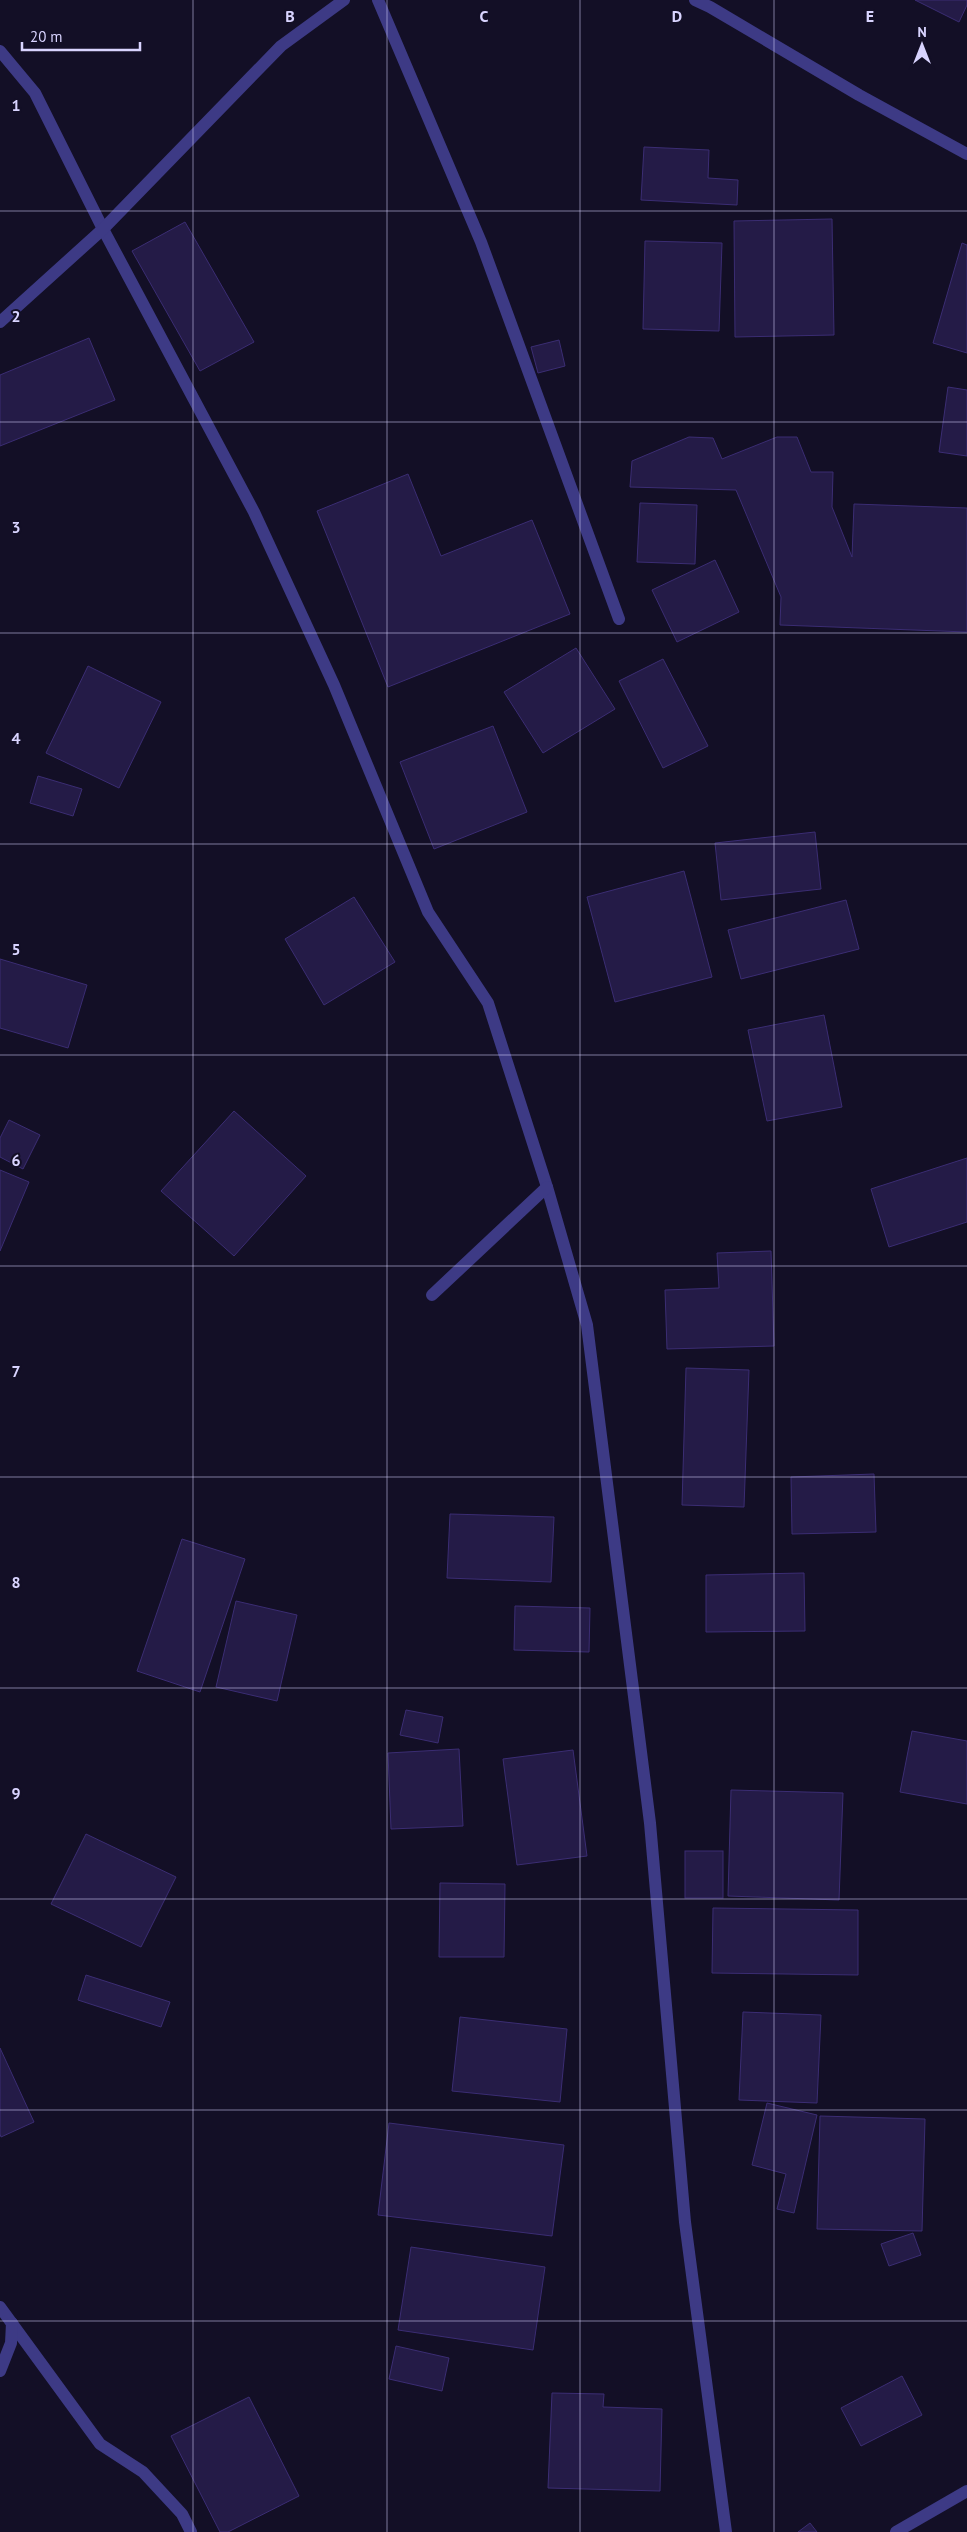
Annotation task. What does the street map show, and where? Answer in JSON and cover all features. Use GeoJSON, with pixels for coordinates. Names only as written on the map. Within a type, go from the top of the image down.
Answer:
{"type":"FeatureCollection","features":[{"type":"Feature","properties":{"kind":"street"},"geometry":{"type":"LineString","coordinates":[[0,322],[103,230],[281,46],[344,0]]}},
{"type":"Feature","properties":{"kind":"street"},"geometry":{"type":"LineString","coordinates":[[378,0],[481,242],[619,619]]}},
{"type":"Feature","properties":{"kind":"street"},"geometry":{"type":"LineString","coordinates":[[695,0],[967,154]]}},
{"type":"Feature","properties":{"kind":"street"},"geometry":{"type":"LineString","coordinates":[[0,51],[35,93],[103,230],[254,512],[334,685],[428,912],[488,1003],[587,1325],[650,1823],[685,2222],[726,2532]]}},
{"type":"Feature","properties":{"kind":"street"},"geometry":{"type":"LineString","coordinates":[[432,1295],[546,1187]]}},
{"type":"Feature","properties":{"kind":"street"},"geometry":{"type":"LineString","coordinates":[[0,2307],[100,2444],[143,2472],[182,2514],[190,2532]]}},
{"type":"Feature","properties":{"kind":"street"},"geometry":{"type":"LineString","coordinates":[[0,2371],[11,2343],[12,2323]]}},
{"type":"Feature","properties":{"kind":"street"},"geometry":{"type":"LineString","coordinates":[[896,2532],[967,2491]]}},
{"type":"Feature","properties":{"kind":"building"},"geometry":{"type":"Polygon","coordinates":[[[915,0],[967,0],[967,5],[959,22],[915,0]]]}},
{"type":"Feature","properties":{"kind":"building"},"geometry":{"type":"Polygon","coordinates":[[[644,147],[709,150],[708,178],[738,180],[737,205],[641,200],[644,147]]]}},
{"type":"Feature","properties":{"kind":"building"},"geometry":{"type":"Polygon","coordinates":[[[832,219],[834,335],[735,337],[734,221],[832,219]]]}},
{"type":"Feature","properties":{"kind":"building"},"geometry":{"type":"Polygon","coordinates":[[[185,222],[254,342],[200,371],[132,251],[185,222]]]}},
{"type":"Feature","properties":{"kind":"building"},"geometry":{"type":"Polygon","coordinates":[[[645,241],[722,243],[719,331],[643,329],[645,241]]]}},
{"type":"Feature","properties":{"kind":"building"},"geometry":{"type":"Polygon","coordinates":[[[962,243],[967,245],[967,353],[933,343],[962,243]]]}},
{"type":"Feature","properties":{"kind":"building"},"geometry":{"type":"Polygon","coordinates":[[[89,338],[115,400],[0,446],[0,375],[89,338]]]}},
{"type":"Feature","properties":{"kind":"building"},"geometry":{"type":"Polygon","coordinates":[[[559,340],[565,366],[538,373],[531,347],[559,340]]]}},
{"type":"Feature","properties":{"kind":"building"},"geometry":{"type":"Polygon","coordinates":[[[948,387],[967,390],[967,456],[939,452],[948,387]]]}},
{"type":"Feature","properties":{"kind":"building"},"geometry":{"type":"Polygon","coordinates":[[[689,437],[713,438],[722,459],[777,437],[797,437],[811,472],[833,472],[832,507],[852,557],[854,504],[967,508],[967,632],[780,625],[781,597],[736,490],[630,487],[632,461],[689,437]]]}},
{"type":"Feature","properties":{"kind":"building"},"geometry":{"type":"Polygon","coordinates":[[[408,474],[441,556],[532,520],[570,614],[388,687],[317,511],[408,474]]]}},
{"type":"Feature","properties":{"kind":"building"},"geometry":{"type":"Polygon","coordinates":[[[640,503],[697,505],[695,564],[637,562],[640,503]]]}},
{"type":"Feature","properties":{"kind":"building"},"geometry":{"type":"Polygon","coordinates":[[[715,560],[739,612],[677,642],[652,590],[715,560]]]}},
{"type":"Feature","properties":{"kind":"building"},"geometry":{"type":"Polygon","coordinates":[[[576,648],[615,709],[543,753],[504,692],[576,648]]]}},
{"type":"Feature","properties":{"kind":"building"},"geometry":{"type":"Polygon","coordinates":[[[663,659],[708,746],[663,768],[619,681],[663,659]]]}},
{"type":"Feature","properties":{"kind":"building"},"geometry":{"type":"Polygon","coordinates":[[[88,666],[161,702],[119,788],[46,753],[88,666]]]}},
{"type":"Feature","properties":{"kind":"building"},"geometry":{"type":"Polygon","coordinates":[[[493,726],[527,812],[434,849],[400,762],[493,726]]]}},
{"type":"Feature","properties":{"kind":"building"},"geometry":{"type":"Polygon","coordinates":[[[38,776],[82,789],[73,816],[30,803],[38,776]]]}},
{"type":"Feature","properties":{"kind":"building"},"geometry":{"type":"Polygon","coordinates":[[[815,832],[821,889],[721,900],[715,843],[815,832]]]}},
{"type":"Feature","properties":{"kind":"building"},"geometry":{"type":"Polygon","coordinates":[[[684,871],[712,977],[615,1002],[587,897],[684,871]]]}},
{"type":"Feature","properties":{"kind":"building"},"geometry":{"type":"Polygon","coordinates":[[[354,897],[395,962],[324,1005],[285,939],[354,897]]]}},
{"type":"Feature","properties":{"kind":"building"},"geometry":{"type":"Polygon","coordinates":[[[846,900],[859,949],[741,979],[728,930],[846,900]]]}},
{"type":"Feature","properties":{"kind":"building"},"geometry":{"type":"Polygon","coordinates":[[[0,959],[87,985],[68,1048],[0,1028],[0,959]]]}},
{"type":"Feature","properties":{"kind":"building"},"geometry":{"type":"Polygon","coordinates":[[[824,1015],[842,1107],[767,1121],[748,1030],[824,1015]]]}},
{"type":"Feature","properties":{"kind":"building"},"geometry":{"type":"Polygon","coordinates":[[[234,1111],[306,1176],[234,1256],[161,1191],[234,1111]]]}},
{"type":"Feature","properties":{"kind":"building"},"geometry":{"type":"Polygon","coordinates":[[[9,1120],[40,1135],[23,1169],[0,1157],[0,1138],[9,1120]]]}},
{"type":"Feature","properties":{"kind":"building"},"geometry":{"type":"Polygon","coordinates":[[[967,1158],[967,1222],[889,1247],[871,1189],[967,1158]]]}},
{"type":"Feature","properties":{"kind":"building"},"geometry":{"type":"Polygon","coordinates":[[[0,1170],[29,1182],[0,1251],[0,1170]]]}},
{"type":"Feature","properties":{"kind":"building"},"geometry":{"type":"Polygon","coordinates":[[[771,1251],[774,1346],[667,1349],[665,1290],[719,1288],[717,1253],[771,1251]]]}},
{"type":"Feature","properties":{"kind":"building"},"geometry":{"type":"Polygon","coordinates":[[[686,1368],[749,1370],[744,1507],[682,1505],[686,1368]]]}},
{"type":"Feature","properties":{"kind":"building"},"geometry":{"type":"Polygon","coordinates":[[[874,1474],[876,1532],[792,1534],[791,1477],[874,1474]]]}},
{"type":"Feature","properties":{"kind":"building"},"geometry":{"type":"Polygon","coordinates":[[[450,1514],[554,1517],[551,1582],[447,1578],[450,1514]]]}},
{"type":"Feature","properties":{"kind":"building"},"geometry":{"type":"Polygon","coordinates":[[[182,1539],[245,1559],[200,1692],[137,1671],[182,1539]]]}},
{"type":"Feature","properties":{"kind":"building"},"geometry":{"type":"Polygon","coordinates":[[[804,1573],[805,1631],[706,1632],[706,1575],[804,1573]]]}},
{"type":"Feature","properties":{"kind":"building"},"geometry":{"type":"Polygon","coordinates":[[[236,1601],[297,1615],[277,1701],[216,1687],[236,1601]]]}},
{"type":"Feature","properties":{"kind":"building"},"geometry":{"type":"Polygon","coordinates":[[[515,1606],[590,1608],[589,1652],[514,1650],[515,1606]]]}},
{"type":"Feature","properties":{"kind":"building"},"geometry":{"type":"Polygon","coordinates":[[[406,1710],[443,1717],[438,1743],[400,1735],[406,1710]]]}},
{"type":"Feature","properties":{"kind":"building"},"geometry":{"type":"Polygon","coordinates":[[[912,1731],[967,1741],[967,1804],[900,1792],[912,1731]]]}},
{"type":"Feature","properties":{"kind":"building"},"geometry":{"type":"Polygon","coordinates":[[[459,1749],[463,1826],[391,1829],[388,1753],[459,1749]]]}},
{"type":"Feature","properties":{"kind":"building"},"geometry":{"type":"Polygon","coordinates":[[[573,1750],[587,1856],[517,1865],[503,1759],[573,1750]]]}},
{"type":"Feature","properties":{"kind":"building"},"geometry":{"type":"Polygon","coordinates":[[[731,1790],[843,1793],[839,1900],[728,1896],[731,1790]]]}},
{"type":"Feature","properties":{"kind":"building"},"geometry":{"type":"Polygon","coordinates":[[[86,1834],[176,1877],[141,1947],[51,1904],[86,1834]]]}},
{"type":"Feature","properties":{"kind":"building"},"geometry":{"type":"Polygon","coordinates":[[[685,1851],[723,1851],[723,1898],[685,1898],[685,1851]]]}},
{"type":"Feature","properties":{"kind":"building"},"geometry":{"type":"Polygon","coordinates":[[[440,1883],[505,1884],[504,1957],[439,1957],[440,1883]]]}},
{"type":"Feature","properties":{"kind":"building"},"geometry":{"type":"Polygon","coordinates":[[[713,1908],[858,1910],[858,1975],[712,1973],[713,1908]]]}},
{"type":"Feature","properties":{"kind":"building"},"geometry":{"type":"Polygon","coordinates":[[[86,1975],[170,2002],[161,2027],[78,2000],[86,1975]]]}},
{"type":"Feature","properties":{"kind":"building"},"geometry":{"type":"Polygon","coordinates":[[[743,2012],[821,2015],[817,2103],[739,2100],[743,2012]]]}},
{"type":"Feature","properties":{"kind":"building"},"geometry":{"type":"Polygon","coordinates":[[[460,2017],[567,2029],[560,2102],[452,2091],[460,2017]]]}},
{"type":"Feature","properties":{"kind":"building"},"geometry":{"type":"Polygon","coordinates":[[[0,2048],[34,2122],[1,2137],[0,2134],[0,2048]]]}},
{"type":"Feature","properties":{"kind":"building"},"geometry":{"type":"Polygon","coordinates":[[[767,2103],[817,2115],[794,2213],[777,2209],[786,2174],[752,2165],[767,2103]]]}},
{"type":"Feature","properties":{"kind":"building"},"geometry":{"type":"Polygon","coordinates":[[[820,2116],[925,2119],[922,2231],[817,2229],[820,2116]]]}},
{"type":"Feature","properties":{"kind":"building"},"geometry":{"type":"Polygon","coordinates":[[[389,2123],[564,2145],[552,2236],[378,2215],[389,2123]]]}},
{"type":"Feature","properties":{"kind":"building"},"geometry":{"type":"Polygon","coordinates":[[[913,2233],[921,2255],[889,2266],[881,2244],[913,2233]]]}},
{"type":"Feature","properties":{"kind":"building"},"geometry":{"type":"Polygon","coordinates":[[[411,2247],[545,2267],[533,2350],[398,2330],[411,2247]]]}},
{"type":"Feature","properties":{"kind":"building"},"geometry":{"type":"Polygon","coordinates":[[[396,2346],[449,2358],[442,2391],[389,2379],[396,2346]]]}},
{"type":"Feature","properties":{"kind":"building"},"geometry":{"type":"Polygon","coordinates":[[[902,2376],[922,2415],[861,2446],[841,2408],[902,2376]]]}},
{"type":"Feature","properties":{"kind":"building"},"geometry":{"type":"Polygon","coordinates":[[[552,2393],[604,2394],[603,2407],[662,2409],[660,2491],[548,2488],[552,2393]]]}},
{"type":"Feature","properties":{"kind":"building"},"geometry":{"type":"Polygon","coordinates":[[[249,2397],[299,2496],[228,2532],[220,2532],[171,2436],[249,2397]]]}},
{"type":"Feature","properties":{"kind":"building"},"geometry":{"type":"Polygon","coordinates":[[[810,2523],[817,2532],[798,2532],[810,2523]]]}}]}
